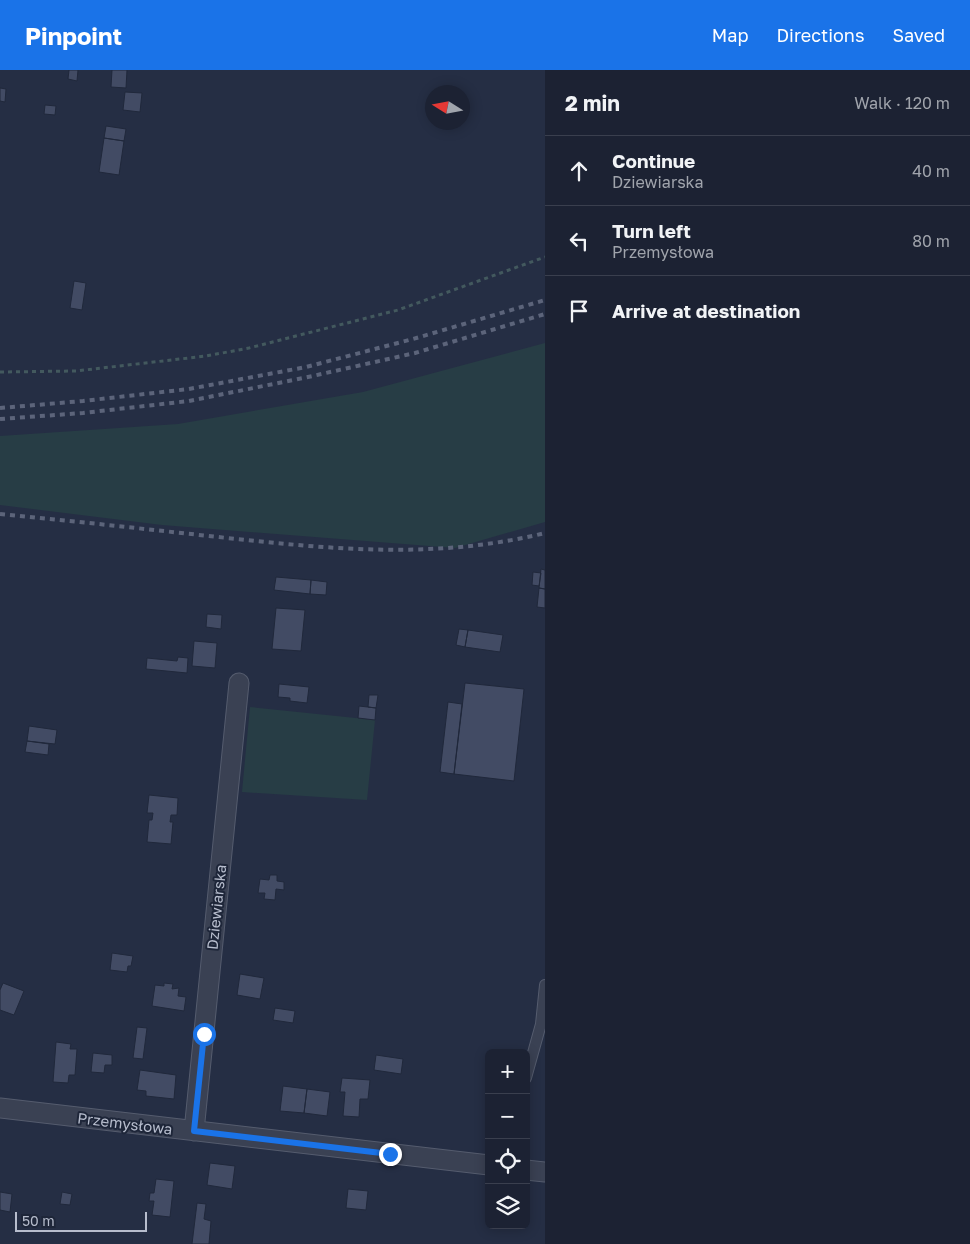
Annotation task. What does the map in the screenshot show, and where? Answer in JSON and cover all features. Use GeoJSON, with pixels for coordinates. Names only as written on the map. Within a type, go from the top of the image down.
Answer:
{"type":"FeatureCollection","features":[{"type":"Feature","properties":{"kind":"street","name":"Dziewiarska"},"geometry":{"type":"LineString","coordinates":[[194,1131],[239,683]]}},
{"type":"Feature","properties":{"kind":"street","name":"Przemysłowa"},"geometry":{"type":"LineString","coordinates":[[0,1108],[485,1165]]}},
{"type":"Feature","properties":{"kind":"street"},"geometry":{"type":"LineString","coordinates":[[530,1170],[545,1172]]}},
{"type":"Feature","properties":{"kind":"lane"},"geometry":{"type":"LineString","coordinates":[[530,1064],[541,1024],[545,986]]}},
{"type":"Feature","properties":{"kind":"path"},"geometry":{"type":"LineString","coordinates":[[0,372],[76,371],[206,356],[249,348],[398,310],[545,257]]}},
{"type":"Feature","properties":{"kind":"shaded area"},"geometry":{"type":"Polygon","coordinates":[[[545,343],[545,522],[455,548],[162,525],[0,505],[0,436],[178,424],[363,392],[545,343]]]}},
{"type":"Feature","properties":{"kind":"shaded area"},"geometry":{"type":"Polygon","coordinates":[[[250,707],[375,720],[367,800],[242,792],[250,707]]]}},
{"type":"Feature","properties":{"kind":"building"},"geometry":{"type":"Polygon","coordinates":[[[69,70],[78,70],[77,81],[68,79],[69,70]]]}},
{"type":"Feature","properties":{"kind":"building"},"geometry":{"type":"Polygon","coordinates":[[[112,70],[127,70],[126,88],[111,87],[112,70]]]}},
{"type":"Feature","properties":{"kind":"building"},"geometry":{"type":"Polygon","coordinates":[[[0,88],[6,89],[5,102],[0,101],[0,88]]]}},
{"type":"Feature","properties":{"kind":"building"},"geometry":{"type":"Polygon","coordinates":[[[125,92],[142,93],[140,112],[123,110],[125,92]]]}},
{"type":"Feature","properties":{"kind":"building"},"geometry":{"type":"Polygon","coordinates":[[[45,105],[56,106],[55,115],[44,114],[45,105]]]}},
{"type":"Feature","properties":{"kind":"building"},"geometry":{"type":"Polygon","coordinates":[[[106,126],[126,129],[124,141],[104,138],[106,126]]]}},
{"type":"Feature","properties":{"kind":"building"},"geometry":{"type":"Polygon","coordinates":[[[104,138],[124,141],[119,175],[99,172],[104,138]]]}},
{"type":"Feature","properties":{"kind":"building"},"geometry":{"type":"Polygon","coordinates":[[[74,281],[86,283],[82,310],[70,308],[74,281]]]}},
{"type":"Feature","properties":{"kind":"building"},"geometry":{"type":"Polygon","coordinates":[[[541,569],[545,570],[545,589],[539,588],[541,569]]]}},
{"type":"Feature","properties":{"kind":"building"},"geometry":{"type":"Polygon","coordinates":[[[533,572],[541,573],[539,586],[532,585],[533,572]]]}},
{"type":"Feature","properties":{"kind":"building"},"geometry":{"type":"Polygon","coordinates":[[[276,577],[311,580],[310,594],[274,590],[276,577]]]}},
{"type":"Feature","properties":{"kind":"building"},"geometry":{"type":"Polygon","coordinates":[[[311,580],[327,582],[326,595],[310,594],[311,580]]]}},
{"type":"Feature","properties":{"kind":"building"},"geometry":{"type":"Polygon","coordinates":[[[539,588],[545,589],[545,608],[537,607],[539,588]]]}},
{"type":"Feature","properties":{"kind":"building"},"geometry":{"type":"Polygon","coordinates":[[[276,608],[305,610],[301,651],[272,649],[276,608]]]}},
{"type":"Feature","properties":{"kind":"building"},"geometry":{"type":"Polygon","coordinates":[[[207,614],[222,615],[221,629],[206,627],[207,614]]]}},
{"type":"Feature","properties":{"kind":"building"},"geometry":{"type":"Polygon","coordinates":[[[459,629],[468,630],[465,647],[456,645],[459,629]]]}},
{"type":"Feature","properties":{"kind":"building"},"geometry":{"type":"Polygon","coordinates":[[[468,630],[503,635],[500,652],[465,647],[468,630]]]}},
{"type":"Feature","properties":{"kind":"building"},"geometry":{"type":"Polygon","coordinates":[[[194,641],[217,643],[215,668],[192,666],[194,641]]]}},
{"type":"Feature","properties":{"kind":"building"},"geometry":{"type":"Polygon","coordinates":[[[178,657],[188,658],[187,673],[146,669],[147,658],[177,661],[178,657]]]}},
{"type":"Feature","properties":{"kind":"building"},"geometry":{"type":"Polygon","coordinates":[[[465,683],[524,689],[514,781],[454,774],[465,683]]]}},
{"type":"Feature","properties":{"kind":"building"},"geometry":{"type":"Polygon","coordinates":[[[279,684],[309,687],[307,703],[278,697],[279,684]]]}},
{"type":"Feature","properties":{"kind":"building"},"geometry":{"type":"Polygon","coordinates":[[[369,695],[378,695],[376,708],[368,707],[369,695]]]}},
{"type":"Feature","properties":{"kind":"building"},"geometry":{"type":"Polygon","coordinates":[[[448,702],[462,704],[454,774],[440,772],[448,702]]]}},
{"type":"Feature","properties":{"kind":"building"},"geometry":{"type":"Polygon","coordinates":[[[359,706],[376,708],[375,720],[358,718],[359,706]]]}},
{"type":"Feature","properties":{"kind":"building"},"geometry":{"type":"Polygon","coordinates":[[[29,726],[57,730],[55,744],[27,741],[29,726]]]}},
{"type":"Feature","properties":{"kind":"building"},"geometry":{"type":"Polygon","coordinates":[[[27,741],[49,744],[48,755],[25,752],[27,741]]]}},
{"type":"Feature","properties":{"kind":"building"},"geometry":{"type":"Polygon","coordinates":[[[149,795],[178,798],[177,815],[171,815],[170,822],[173,822],[171,844],[147,842],[149,820],[152,820],[153,813],[147,813],[149,795]]]}},
{"type":"Feature","properties":{"kind":"building"},"geometry":{"type":"Polygon","coordinates":[[[270,875],[277,875],[277,881],[284,882],[284,890],[276,889],[275,900],[264,899],[265,893],[258,893],[260,879],[269,880],[270,875]]]}},
{"type":"Feature","properties":{"kind":"building"},"geometry":{"type":"Polygon","coordinates":[[[112,953],[133,956],[131,966],[128,966],[127,972],[110,970],[112,953]]]}},
{"type":"Feature","properties":{"kind":"building"},"geometry":{"type":"Polygon","coordinates":[[[240,974],[264,978],[260,999],[237,995],[240,974]]]}},
{"type":"Feature","properties":{"kind":"building"},"geometry":{"type":"Polygon","coordinates":[[[3,983],[24,991],[14,1015],[0,1010],[0,990],[3,983]]]}},
{"type":"Feature","properties":{"kind":"building"},"geometry":{"type":"Polygon","coordinates":[[[164,983],[173,984],[172,989],[179,988],[178,996],[186,997],[184,1011],[152,1006],[155,985],[164,986],[164,983]]]}},
{"type":"Feature","properties":{"kind":"building"},"geometry":{"type":"Polygon","coordinates":[[[275,1008],[295,1011],[293,1023],[273,1020],[275,1008]]]}},
{"type":"Feature","properties":{"kind":"building"},"geometry":{"type":"Polygon","coordinates":[[[137,1027],[147,1028],[143,1059],[133,1058],[137,1027]]]}},
{"type":"Feature","properties":{"kind":"building"},"geometry":{"type":"Polygon","coordinates":[[[56,1042],[71,1044],[70,1049],[77,1049],[75,1075],[69,1075],[68,1083],[53,1082],[56,1042]]]}},
{"type":"Feature","properties":{"kind":"building"},"geometry":{"type":"Polygon","coordinates":[[[93,1053],[112,1055],[112,1065],[105,1065],[104,1073],[91,1072],[93,1053]]]}},
{"type":"Feature","properties":{"kind":"building"},"geometry":{"type":"Polygon","coordinates":[[[376,1055],[403,1059],[401,1074],[374,1070],[376,1055]]]}},
{"type":"Feature","properties":{"kind":"building"},"geometry":{"type":"Polygon","coordinates":[[[140,1070],[176,1075],[174,1099],[146,1096],[146,1091],[137,1090],[140,1070]]]}},
{"type":"Feature","properties":{"kind":"building"},"geometry":{"type":"Polygon","coordinates":[[[342,1078],[370,1080],[368,1099],[360,1099],[359,1117],[343,1116],[345,1092],[340,1092],[342,1078]]]}},
{"type":"Feature","properties":{"kind":"building"},"geometry":{"type":"Polygon","coordinates":[[[283,1086],[307,1089],[304,1113],[280,1111],[283,1086]]]}},
{"type":"Feature","properties":{"kind":"building"},"geometry":{"type":"Polygon","coordinates":[[[307,1089],[330,1092],[327,1116],[304,1113],[307,1089]]]}},
{"type":"Feature","properties":{"kind":"building"},"geometry":{"type":"Polygon","coordinates":[[[210,1163],[235,1166],[232,1189],[207,1185],[210,1163]]]}},
{"type":"Feature","properties":{"kind":"building"},"geometry":{"type":"Polygon","coordinates":[[[156,1179],[174,1181],[170,1217],[152,1215],[154,1201],[149,1201],[150,1193],[154,1193],[156,1179]]]}},
{"type":"Feature","properties":{"kind":"building"},"geometry":{"type":"Polygon","coordinates":[[[348,1189],[368,1191],[366,1210],[346,1208],[348,1189]]]}},
{"type":"Feature","properties":{"kind":"building"},"geometry":{"type":"Polygon","coordinates":[[[0,1192],[12,1194],[10,1212],[0,1210],[0,1192]]]}},
{"type":"Feature","properties":{"kind":"building"},"geometry":{"type":"Polygon","coordinates":[[[62,1192],[72,1194],[70,1205],[60,1204],[62,1192]]]}},
{"type":"Feature","properties":{"kind":"building"},"geometry":{"type":"Polygon","coordinates":[[[197,1203],[206,1204],[204,1219],[211,1221],[209,1244],[192,1244],[197,1203]]]}},
{"type":"Feature","properties":{"kind":"railway"},"geometry":{"type":"LineString","coordinates":[[0,408],[189,389],[306,367],[413,339],[545,300]]}},
{"type":"Feature","properties":{"kind":"railway"},"geometry":{"type":"LineString","coordinates":[[0,419],[83,413],[189,401],[415,353],[545,314]]}},
{"type":"Feature","properties":{"kind":"railway"},"geometry":{"type":"LineString","coordinates":[[0,514],[300,545],[382,550],[463,547],[545,533]]}},
{"type":"Feature","properties":{"kind":"route"},"geometry":{"type":"LineString","coordinates":[[204,1034],[194,1131],[390,1154]]}}]}
